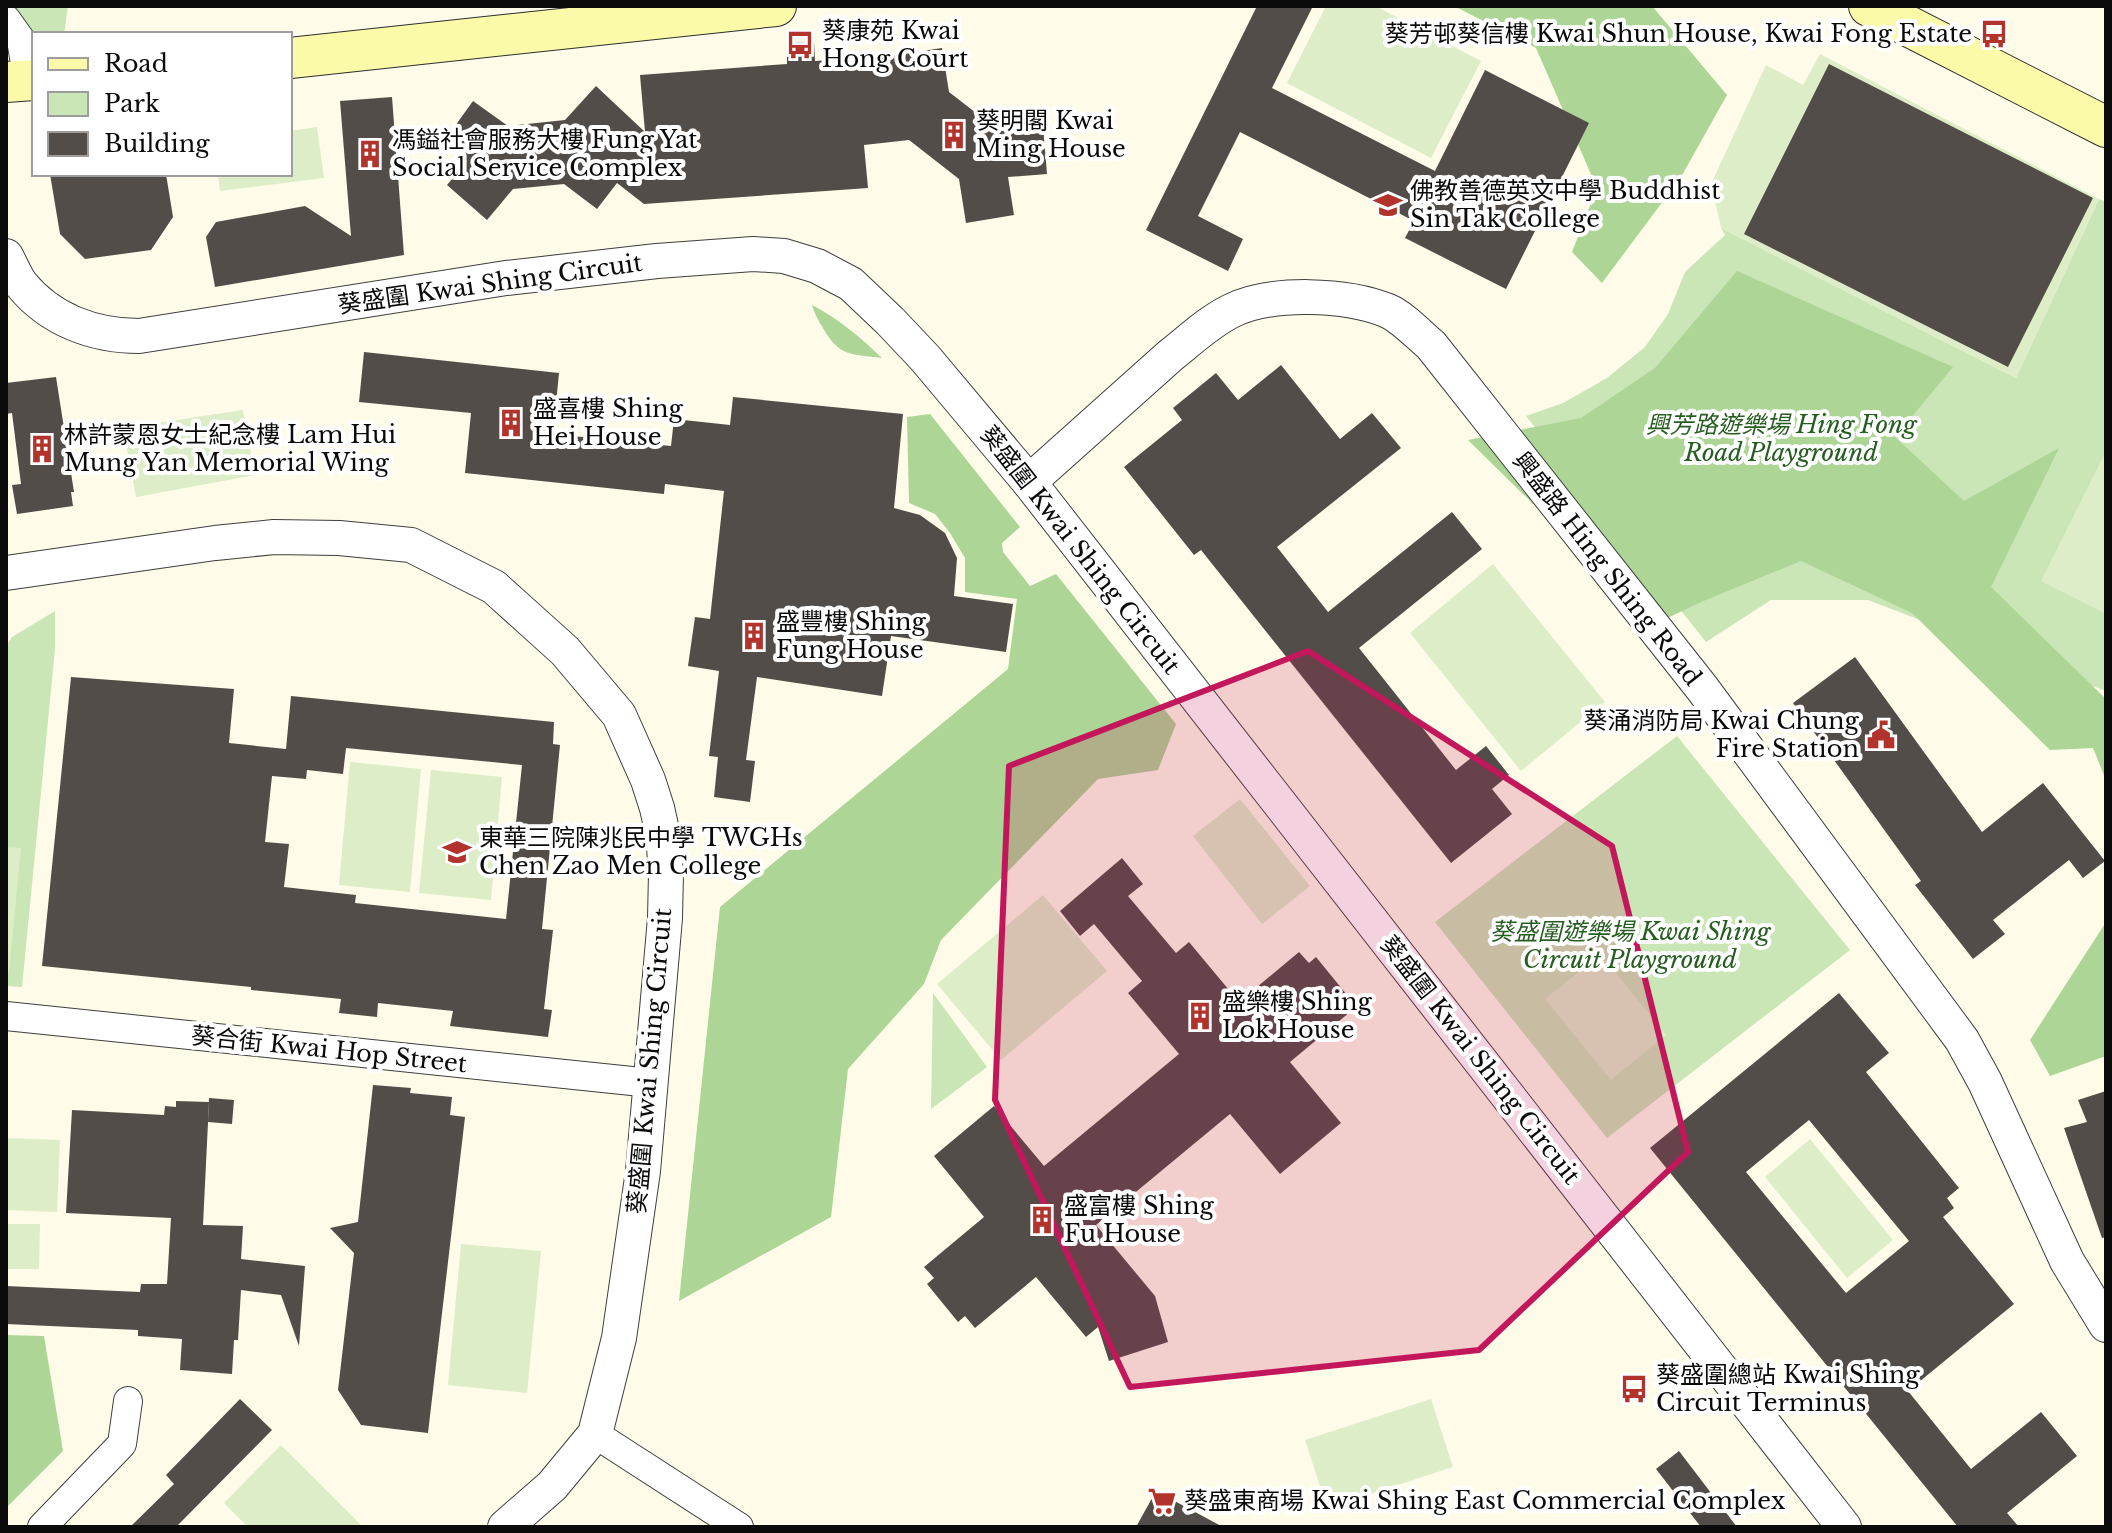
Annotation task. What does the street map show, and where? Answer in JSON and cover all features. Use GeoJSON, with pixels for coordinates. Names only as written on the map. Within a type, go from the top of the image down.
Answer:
{"type":"FeatureCollection","features":[{"type":"Feature","properties":{"kind":"main road"},"geometry":{"type":"LineString","coordinates":[[292,58],[776,6]]}},
{"type":"Feature","properties":{"kind":"main road"},"geometry":{"type":"LineString","coordinates":[[1869,6],[2106,127]]}},
{"type":"Feature","properties":{"kind":"street"},"geometry":{"type":"LineString","coordinates":[[6,19],[21,40],[23,81]]}},
{"type":"Feature","properties":{"kind":"street","name":"葵盛圍 Kwai Shing Circuit"},"geometry":{"type":"LineString","coordinates":[[6,256],[21,283],[43,304],[75,325],[116,336],[139,336],[506,278],[737,255],[784,256],[817,266],[851,284],[925,358],[1029,482],[1844,1527]]}},
{"type":"Feature","properties":{"kind":"street","name":"興盛路 Hing Shing Road"},"geometry":{"type":"LineString","coordinates":[[1029,482],[1171,355],[1231,311],[1276,297],[1342,299],[1390,312],[1431,345],[1702,688],[1962,1040],[1985,1082],[2067,1261],[2106,1325]]}},
{"type":"Feature","properties":{"kind":"street","name":"葵盛圍 Kwai Shing Circuit"},"geometry":{"type":"LineString","coordinates":[[6,573],[274,537],[339,538],[411,545],[494,587],[565,651],[619,715],[640,759],[663,835],[665,903],[643,1171],[619,1338],[595,1434],[552,1486],[505,1527]]}},
{"type":"Feature","properties":{"kind":"street","name":"葵合街 Kwai Hop Street"},"geometry":{"type":"LineString","coordinates":[[6,1016],[651,1083]]}},
{"type":"Feature","properties":{"kind":"street"},"geometry":{"type":"LineString","coordinates":[[42,1527],[122,1444],[128,1401]]}},
{"type":"Feature","properties":{"kind":"street"},"geometry":{"type":"LineString","coordinates":[[595,1434],[739,1527]]}},
{"type":"Feature","properties":{"kind":"highlighted area"},"geometry":{"type":"Polygon","coordinates":[[[1308,651],[1612,846],[1688,1152],[1479,1350],[1130,1387],[995,1100],[1009,766],[1308,651]]]}},
{"type":"Feature","properties":{"kind":"green space"},"geometry":{"type":"Polygon","coordinates":[[[6,6],[68,6],[64,32],[32,32],[32,37],[6,6]]]}},
{"type":"Feature","properties":{"kind":"green space"},"geometry":{"type":"Polygon","coordinates":[[[1326,6],[1375,6],[1481,61],[1431,158],[1287,83],[1326,6]]]}},
{"type":"Feature","properties":{"kind":"green space"},"geometry":{"type":"Polygon","coordinates":[[[1454,6],[1652,6],[1727,95],[1681,177],[1602,283],[1572,252],[1597,188],[1536,48],[1454,6]]]}},
{"type":"Feature","properties":{"kind":"green space"},"geometry":{"type":"Polygon","coordinates":[[[1820,54],[2099,199],[2016,378],[1721,228],[1711,184],[1766,65],[1803,85],[1820,54]]]}},
{"type":"Feature","properties":{"kind":"green space"},"geometry":{"type":"Polygon","coordinates":[[[317,127],[324,178],[220,191],[218,176],[292,176],[292,131],[317,127]]]}},
{"type":"Feature","properties":{"kind":"green space","name":"興芳路遊樂場 Hing Fong Road Playground"},"geometry":{"type":"Polygon","coordinates":[[[2099,199],[2106,202],[2106,691],[1868,600],[1771,600],[1706,642],[1526,416],[1563,403],[1607,378],[1645,347],[1668,314],[1685,272],[1725,235],[1721,228],[2016,378],[2099,199]]]}},
{"type":"Feature","properties":{"kind":"green space","name":"興芳路遊樂場 Hing Fong Road Playground"},"geometry":{"type":"Polygon","coordinates":[[[1737,271],[1953,367],[1895,437],[1964,501],[2059,448],[1991,587],[2106,699],[2106,780],[2093,748],[2050,750],[1912,613],[1801,561],[1655,624],[1468,440],[1581,418],[1655,368],[1737,271]]]}},
{"type":"Feature","properties":{"kind":"green space"},"geometry":{"type":"Polygon","coordinates":[[[812,305],[849,329],[882,358],[841,349],[829,337],[812,305]]]}},
{"type":"Feature","properties":{"kind":"green space"},"geometry":{"type":"Polygon","coordinates":[[[243,410],[255,475],[136,497],[123,428],[243,410]]]}},
{"type":"Feature","properties":{"kind":"green space"},"geometry":{"type":"Polygon","coordinates":[[[930,414],[1020,527],[1002,543],[1003,552],[1030,586],[1056,574],[1176,724],[1158,770],[1098,779],[941,940],[924,984],[848,1069],[831,1217],[679,1301],[720,907],[1008,669],[1017,599],[965,592],[965,558],[950,533],[935,514],[909,503],[907,417],[930,414]]]}},
{"type":"Feature","properties":{"kind":"green space"},"geometry":{"type":"Polygon","coordinates":[[[2106,451],[2106,614],[2041,581],[2106,451]]]}},
{"type":"Feature","properties":{"kind":"green space"},"geometry":{"type":"Polygon","coordinates":[[[1493,564],[1605,702],[1521,771],[1410,633],[1493,564]]]}},
{"type":"Feature","properties":{"kind":"green space"},"geometry":{"type":"Polygon","coordinates":[[[55,611],[55,649],[22,987],[6,986],[6,647],[12,637],[55,611]]]}},
{"type":"Feature","properties":{"kind":"green space","name":"葵盛圍遊樂場 Kwai Shing Circuit Playground"},"geometry":{"type":"Polygon","coordinates":[[[1677,736],[1850,950],[1607,1138],[1435,922],[1677,736]]]}},
{"type":"Feature","properties":{"kind":"green space"},"geometry":{"type":"Polygon","coordinates":[[[350,762],[421,769],[410,892],[339,885],[350,762]]]}},
{"type":"Feature","properties":{"kind":"green space"},"geometry":{"type":"Polygon","coordinates":[[[431,770],[502,777],[491,900],[419,893],[431,770]]]}},
{"type":"Feature","properties":{"kind":"green space"},"geometry":{"type":"Polygon","coordinates":[[[1240,799],[1310,886],[1262,924],[1193,836],[1240,799]]]}},
{"type":"Feature","properties":{"kind":"green space"},"geometry":{"type":"Polygon","coordinates":[[[6,847],[21,848],[9,973],[6,973],[6,847]]]}},
{"type":"Feature","properties":{"kind":"green space"},"geometry":{"type":"Polygon","coordinates":[[[1043,895],[1107,971],[1001,1060],[937,984],[1043,895]]]}},
{"type":"Feature","properties":{"kind":"green space"},"geometry":{"type":"Polygon","coordinates":[[[2106,922],[2106,1056],[2050,1076],[2030,1040],[2106,922]]]}},
{"type":"Feature","properties":{"kind":"green space"},"geometry":{"type":"Polygon","coordinates":[[[1601,954],[1666,1035],[1611,1080],[1545,999],[1601,954]]]}},
{"type":"Feature","properties":{"kind":"green space"},"geometry":{"type":"Polygon","coordinates":[[[933,993],[987,1067],[931,1109],[933,993]]]}},
{"type":"Feature","properties":{"kind":"green space"},"geometry":{"type":"Polygon","coordinates":[[[6,1138],[60,1140],[57,1212],[6,1210],[6,1138]]]}},
{"type":"Feature","properties":{"kind":"green space"},"geometry":{"type":"Polygon","coordinates":[[[1810,1139],[1893,1240],[1847,1278],[1765,1177],[1810,1139]]]}},
{"type":"Feature","properties":{"kind":"green space"},"geometry":{"type":"Polygon","coordinates":[[[6,1224],[40,1224],[39,1269],[6,1269],[6,1224]]]}},
{"type":"Feature","properties":{"kind":"green space"},"geometry":{"type":"Polygon","coordinates":[[[461,1244],[541,1251],[527,1393],[448,1385],[461,1244]]]}},
{"type":"Feature","properties":{"kind":"green space"},"geometry":{"type":"Polygon","coordinates":[[[6,1335],[44,1336],[63,1451],[6,1508],[6,1335]]]}},
{"type":"Feature","properties":{"kind":"green space"},"geometry":{"type":"Polygon","coordinates":[[[1431,1399],[1453,1467],[1327,1508],[1305,1440],[1431,1399]]]}},
{"type":"Feature","properties":{"kind":"green space"},"geometry":{"type":"Polygon","coordinates":[[[281,1445],[363,1527],[248,1527],[224,1503],[281,1445]]]}},
{"type":"Feature","properties":{"kind":"building"},"geometry":{"type":"Polygon","coordinates":[[[1257,6],[1313,6],[1272,88],[1435,171],[1485,70],[1589,123],[1506,289],[1405,238],[1414,221],[1240,132],[1198,216],[1243,239],[1228,271],[1146,230],[1257,6]]]}},
{"type":"Feature","properties":{"kind":"building"},"geometry":{"type":"Polygon","coordinates":[[[814,42],[815,61],[856,58],[856,61],[942,48],[949,92],[998,130],[1043,126],[1047,174],[1008,177],[1014,215],[966,223],[959,179],[909,140],[864,145],[868,188],[644,204],[617,183],[597,209],[564,184],[513,189],[487,220],[447,185],[467,161],[442,144],[473,101],[508,126],[565,120],[596,86],[645,132],[640,75],[787,64],[787,43],[814,42]]]}},
{"type":"Feature","properties":{"kind":"building"},"geometry":{"type":"Polygon","coordinates":[[[1829,64],[2093,198],[2008,367],[1744,234],[1829,64]]]}},
{"type":"Feature","properties":{"kind":"building","name":"馮鎰社會服務大樓 Fung Yat Social Service Complex"},"geometry":{"type":"Polygon","coordinates":[[[392,97],[404,255],[215,287],[206,237],[216,222],[305,206],[351,236],[340,101],[392,97]]]}},
{"type":"Feature","properties":{"kind":"building"},"geometry":{"type":"Polygon","coordinates":[[[50,176],[166,176],[173,217],[151,250],[85,259],[60,234],[50,176]]]}},
{"type":"Feature","properties":{"kind":"building"},"geometry":{"type":"Polygon","coordinates":[[[364,352],[559,373],[553,434],[671,446],[674,419],[730,425],[733,397],[903,414],[894,508],[920,515],[945,533],[957,558],[954,596],[1013,604],[1006,652],[891,636],[882,696],[757,677],[746,760],[755,761],[750,802],[714,797],[718,757],[709,756],[719,671],[688,666],[695,617],[710,619],[724,491],[665,484],[664,494],[465,473],[471,413],[359,402],[364,352]]]}},
{"type":"Feature","properties":{"kind":"building"},"geometry":{"type":"Polygon","coordinates":[[[1281,365],[1340,439],[1372,413],[1401,448],[1277,547],[1328,612],[1452,512],[1482,549],[1359,648],[1456,770],[1486,746],[1509,775],[1492,789],[1512,814],[1451,863],[1201,550],[1194,555],[1124,467],[1182,420],[1173,408],[1216,373],[1238,400],[1281,365]]]}},
{"type":"Feature","properties":{"kind":"building","name":"林許蒙恩女士紀念樓 Lam Hui Mung Yan Memorial Wing"},"geometry":{"type":"Polygon","coordinates":[[[56,377],[74,492],[71,492],[73,506],[17,514],[12,485],[21,484],[12,413],[6,414],[6,383],[56,377]]]}},
{"type":"Feature","properties":{"kind":"building"},"geometry":{"type":"Polygon","coordinates":[[[1855,657],[1982,832],[2043,783],[2105,861],[2083,878],[2069,860],[1993,920],[2005,934],[1973,959],[1915,885],[1921,881],[1793,703],[1855,657]]]}},
{"type":"Feature","properties":{"kind":"building"},"geometry":{"type":"Polygon","coordinates":[[[71,677],[234,689],[229,743],[286,749],[291,696],[554,722],[553,744],[560,745],[542,929],[553,930],[544,1009],[552,1010],[548,1037],[450,1026],[453,1011],[378,1003],[377,1017],[339,1013],[341,999],[42,966],[71,677]],[[346,748],[343,774],[307,770],[306,779],[272,776],[265,842],[289,844],[284,887],[356,895],[355,903],[506,919],[522,765],[346,748]]]}},
{"type":"Feature","properties":{"kind":"building"},"geometry":{"type":"Polygon","coordinates":[[[1122,858],[1143,884],[1128,896],[1176,953],[1189,942],[1239,1002],[1299,952],[1309,963],[1316,957],[1347,995],[1341,1001],[1350,1012],[1290,1062],[1341,1123],[1280,1174],[1230,1114],[1096,1225],[1155,1296],[1168,1342],[1109,1361],[1098,1327],[1086,1337],[1036,1277],[975,1328],[965,1316],[958,1322],[927,1284],[934,1278],[924,1267],[984,1217],[934,1156],[994,1106],[1044,1166],[1179,1054],[1128,993],[1142,981],[1094,924],[1080,936],[1060,911],[1122,858]]]}},
{"type":"Feature","properties":{"kind":"building"},"geometry":{"type":"Polygon","coordinates":[[[1839,993],[1889,1053],[1866,1072],[1959,1188],[1947,1198],[1954,1208],[1943,1217],[2014,1304],[1908,1391],[1971,1469],[2041,1412],[2077,1456],[2007,1513],[2019,1527],[1958,1527],[1650,1148],[1839,993]],[[1809,1120],[1746,1172],[1846,1293],[1909,1241],[1809,1120]]]}},
{"type":"Feature","properties":{"kind":"building"},"geometry":{"type":"Polygon","coordinates":[[[373,1085],[411,1088],[410,1093],[452,1097],[450,1115],[465,1117],[428,1433],[361,1425],[338,1390],[354,1253],[330,1228],[358,1222],[373,1085]]]}},
{"type":"Feature","properties":{"kind":"building"},"geometry":{"type":"Polygon","coordinates":[[[2106,1091],[2106,1237],[2102,1238],[2064,1128],[2087,1122],[2078,1100],[2106,1091]]]}},
{"type":"Feature","properties":{"kind":"building"},"geometry":{"type":"Polygon","coordinates":[[[209,1098],[234,1100],[232,1124],[208,1122],[209,1098]]]}},
{"type":"Feature","properties":{"kind":"building"},"geometry":{"type":"Polygon","coordinates":[[[176,1101],[209,1102],[203,1225],[243,1226],[241,1259],[305,1266],[299,1346],[281,1295],[241,1290],[232,1374],[180,1370],[182,1339],[138,1336],[138,1330],[6,1324],[6,1286],[140,1292],[141,1284],[167,1284],[171,1218],[66,1213],[72,1110],[164,1115],[165,1106],[176,1107],[176,1101]]]}},
{"type":"Feature","properties":{"kind":"building"},"geometry":{"type":"Polygon","coordinates":[[[240,1399],[272,1430],[176,1527],[130,1527],[174,1484],[166,1475],[240,1399]]]}},
{"type":"Feature","properties":{"kind":"building"},"geometry":{"type":"Polygon","coordinates":[[[1679,1451],[1737,1527],[1701,1527],[1656,1469],[1679,1451]]]}},
{"type":"Feature","properties":{"kind":"building","name":"葵盛東商場 Kwai Shing East Commercial Complex"},"geometry":{"type":"Polygon","coordinates":[[[1156,1491],[1223,1527],[1136,1527],[1156,1491]]]}},
{"type":"Feature","properties":{"kind":"place","name":"葵芳邨葵信樓 Kwai Shun House, Kwai Fong Estate"},"geometry":{"type":"Point","coordinates":[1994,34]}},
{"type":"Feature","properties":{"kind":"place","name":"葵康苑 Kwai Hong Court"},"geometry":{"type":"Point","coordinates":[800,45]}},
{"type":"Feature","properties":{"kind":"place","name":"葵明閣 Kwai Ming House"},"geometry":{"type":"Point","coordinates":[954,135]}},
{"type":"Feature","properties":{"kind":"place","name":"馮鎰社會服務大樓 Fung Yat Social Service Complex"},"geometry":{"type":"Point","coordinates":[370,154]}},
{"type":"Feature","properties":{"kind":"place","name":"佛教善德英文中學 Buddhist Sin Tak College"},"geometry":{"type":"Point","coordinates":[1388,205]}},
{"type":"Feature","properties":{"kind":"place","name":"盛喜樓 Shing Hei House"},"geometry":{"type":"Point","coordinates":[511,423]}},
{"type":"Feature","properties":{"kind":"place","name":"林許蒙恩女士紀念樓 Lam Hui Mung Yan Memorial Wing"},"geometry":{"type":"Point","coordinates":[42,449]}},
{"type":"Feature","properties":{"kind":"place","name":"盛豐樓 Shing Fung House"},"geometry":{"type":"Point","coordinates":[754,636]}},
{"type":"Feature","properties":{"kind":"place","name":"葵涌消防局 Kwai Chung Fire Station"},"geometry":{"type":"Point","coordinates":[1881,735]}},
{"type":"Feature","properties":{"kind":"place","name":"東華三院陳兆民中學 TWGHs Chen Zao Men College"},"geometry":{"type":"Point","coordinates":[457,852]}},
{"type":"Feature","properties":{"kind":"place","name":"盛樂樓 Shing Lok House"},"geometry":{"type":"Point","coordinates":[1200,1016]}},
{"type":"Feature","properties":{"kind":"place","name":"盛富樓 Shing Fu House"},"geometry":{"type":"Point","coordinates":[1042,1220]}},
{"type":"Feature","properties":{"kind":"place","name":"葵盛圍總站 Kwai Shing Circuit Terminus"},"geometry":{"type":"Point","coordinates":[1634,1389]}},
{"type":"Feature","properties":{"kind":"place","name":"葵盛東商場 Kwai Shing East Commercial Complex"},"geometry":{"type":"Point","coordinates":[1162,1501]}}]}
